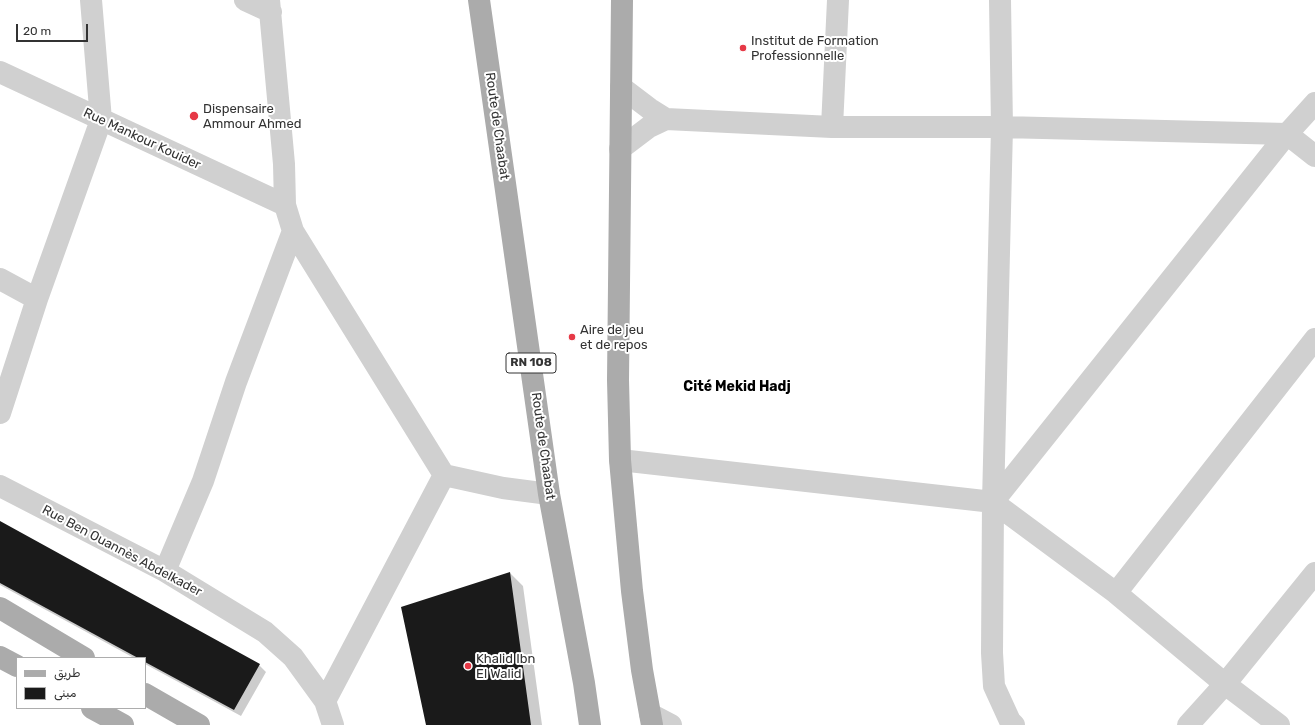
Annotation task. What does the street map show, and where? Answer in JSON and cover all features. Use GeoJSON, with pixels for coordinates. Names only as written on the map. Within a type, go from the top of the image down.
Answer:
{"type":"FeatureCollection","features":[{"type":"Feature","properties":{"kind":"main road","name":"Route de Chaabat"},"geometry":{"type":"LineString","coordinates":[[480,0],[549,494],[584,683],[590,725]]}},
{"type":"Feature","properties":{"kind":"main road"},"geometry":{"type":"LineString","coordinates":[[622,0],[618,380],[620,460],[632,590],[642,670],[651,720]]}},
{"type":"Feature","properties":{"kind":"main road"},"geometry":{"type":"LineString","coordinates":[[0,608],[82,657]]}},
{"type":"Feature","properties":{"kind":"main road"},"geometry":{"type":"LineString","coordinates":[[0,657],[16,665]]}},
{"type":"Feature","properties":{"kind":"main road"},"geometry":{"type":"LineString","coordinates":[[146,695],[199,725]]}},
{"type":"Feature","properties":{"kind":"main road"},"geometry":{"type":"LineString","coordinates":[[94,709],[123,725]]}},
{"type":"Feature","properties":{"kind":"street"},"geometry":{"type":"LineString","coordinates":[[0,413],[37,299],[101,120],[91,0]]}},
{"type":"Feature","properties":{"kind":"street"},"geometry":{"type":"LineString","coordinates":[[245,0],[270,6],[284,164],[285,205],[293,231],[444,475],[503,488],[549,494]]}},
{"type":"Feature","properties":{"kind":"street"},"geometry":{"type":"LineString","coordinates":[[832,127],[838,0]]}},
{"type":"Feature","properties":{"kind":"street"},"geometry":{"type":"LineString","coordinates":[[1000,0],[1002,127],[993,502],[992,653],[994,686],[1010,721],[1014,725]]}},
{"type":"Feature","properties":{"kind":"street","name":"Rue Mankour Kouider"},"geometry":{"type":"LineString","coordinates":[[0,72],[285,205]]}},
{"type":"Feature","properties":{"kind":"street"},"geometry":{"type":"LineString","coordinates":[[621,86],[650,109],[666,119],[832,127],[1002,127],[1288,134],[1315,156]]}},
{"type":"Feature","properties":{"kind":"street"},"geometry":{"type":"LineString","coordinates":[[993,502],[1288,134],[1315,103]]}},
{"type":"Feature","properties":{"kind":"street"},"geometry":{"type":"LineString","coordinates":[[620,149],[644,130],[666,119]]}},
{"type":"Feature","properties":{"kind":"street"},"geometry":{"type":"LineString","coordinates":[[165,571],[203,481],[236,382],[293,231]]}},
{"type":"Feature","properties":{"kind":"street"},"geometry":{"type":"LineString","coordinates":[[0,279],[37,299]]}},
{"type":"Feature","properties":{"kind":"street"},"geometry":{"type":"LineString","coordinates":[[1116,593],[1315,339]]}},
{"type":"Feature","properties":{"kind":"street"},"geometry":{"type":"LineString","coordinates":[[620,460],[993,502],[1116,593],[1225,684],[1279,725]]}},
{"type":"Feature","properties":{"kind":"street"},"geometry":{"type":"LineString","coordinates":[[326,701],[444,475]]}},
{"type":"Feature","properties":{"kind":"street","name":"Rue Ben Ouannès Abdelkader"},"geometry":{"type":"LineString","coordinates":[[0,486],[165,571],[265,632],[293,657],[326,701],[333,725]]}},
{"type":"Feature","properties":{"kind":"street"},"geometry":{"type":"LineString","coordinates":[[1188,725],[1225,684],[1315,573]]}},
{"type":"Feature","properties":{"kind":"street"},"geometry":{"type":"LineString","coordinates":[[651,720],[671,725]]}},
{"type":"Feature","properties":{"kind":"building"},"geometry":{"type":"Polygon","coordinates":[[[0,521],[260,664],[234,710],[146,663],[146,657],[136,657],[0,583],[0,521]]]}},
{"type":"Feature","properties":{"kind":"building","name":"Khalid Ibn El Walid"},"geometry":{"type":"Polygon","coordinates":[[[510,572],[531,725],[426,725],[401,607],[510,572]]]}},
{"type":"Feature","properties":{"kind":"place","name":"Institut de Formation Professionnelle"},"geometry":{"type":"Point","coordinates":[743,48]}},
{"type":"Feature","properties":{"kind":"place","name":"Dispensaire Ammour Ahmed"},"geometry":{"type":"Point","coordinates":[194,116]}},
{"type":"Feature","properties":{"kind":"place","name":"Aire de jeu et de repos"},"geometry":{"type":"Point","coordinates":[572,337]}},
{"type":"Feature","properties":{"kind":"place","name":"Khalid Ibn El Walid"},"geometry":{"type":"Point","coordinates":[468,666]}},
{"type":"Feature","properties":{"kind":"district","name":"Cité Mekid Hadj"},"geometry":{"type":"Point","coordinates":[737,387]}}]}
